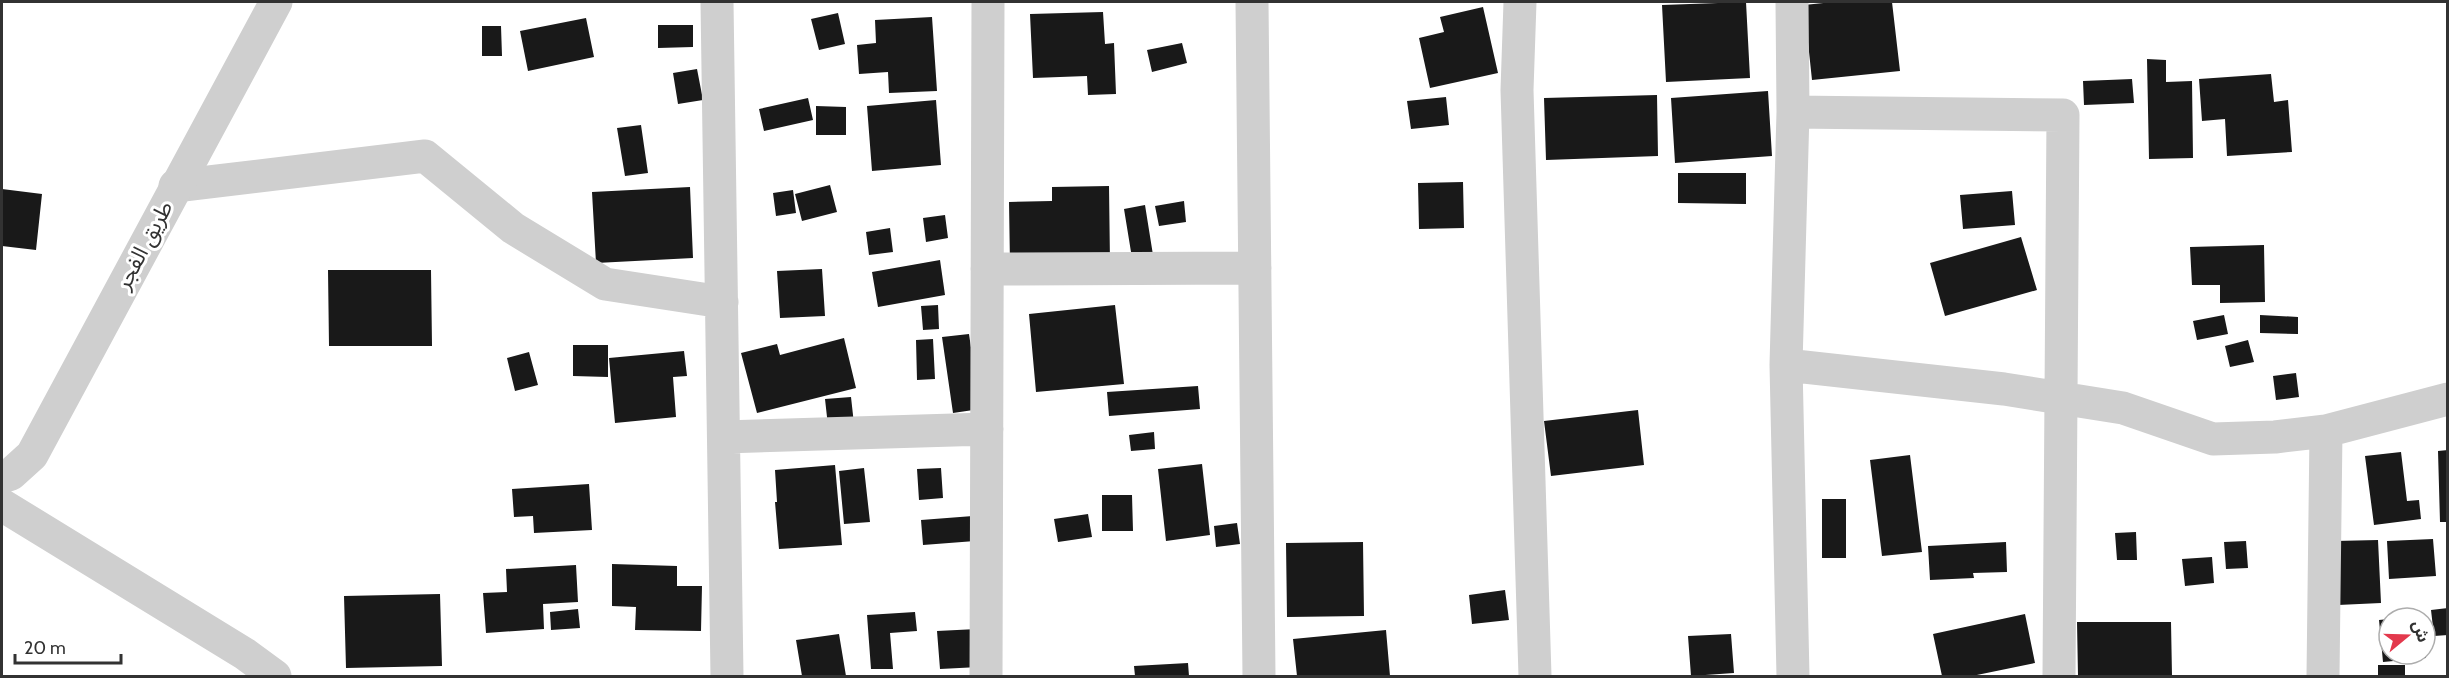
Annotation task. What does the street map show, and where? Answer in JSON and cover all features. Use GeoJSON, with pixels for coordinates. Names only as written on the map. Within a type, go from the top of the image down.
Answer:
{"type":"FeatureCollection","features":[{"type":"Feature","properties":{"kind":"street","name":"طريق الفجر"},"geometry":{"type":"LineString","coordinates":[[2,477],[11,474],[32,455],[276,2]]}},
{"type":"Feature","properties":{"kind":"street"},"geometry":{"type":"LineString","coordinates":[[717,2],[727,676]]}},
{"type":"Feature","properties":{"kind":"street"},"geometry":{"type":"LineString","coordinates":[[986,676],[988,2]]}},
{"type":"Feature","properties":{"kind":"street"},"geometry":{"type":"LineString","coordinates":[[1252,2],[1259,676]]}},
{"type":"Feature","properties":{"kind":"street"},"geometry":{"type":"LineString","coordinates":[[1520,2],[1517,90],[1535,676]]}},
{"type":"Feature","properties":{"kind":"street"},"geometry":{"type":"LineString","coordinates":[[1792,2],[1792,111],[1786,364],[1793,676]]}},
{"type":"Feature","properties":{"kind":"street"},"geometry":{"type":"LineString","coordinates":[[1792,111],[2062,115],[2059,676]]}},
{"type":"Feature","properties":{"kind":"street"},"geometry":{"type":"LineString","coordinates":[[175,186],[425,156],[513,228],[605,284],[722,302]]}},
{"type":"Feature","properties":{"kind":"street"},"geometry":{"type":"LineString","coordinates":[[987,269],[1255,267]]}},
{"type":"Feature","properties":{"kind":"street"},"geometry":{"type":"LineString","coordinates":[[1786,364],[2062,398],[2123,408],[2213,439],[2275,437],[2326,431],[2448,399]]}},
{"type":"Feature","properties":{"kind":"street"},"geometry":{"type":"LineString","coordinates":[[724,437],[987,429]]}},
{"type":"Feature","properties":{"kind":"street"},"geometry":{"type":"LineString","coordinates":[[2323,676],[2326,431]]}},
{"type":"Feature","properties":{"kind":"street"},"geometry":{"type":"LineString","coordinates":[[2,505],[245,665],[275,676]]}},
{"type":"Feature","properties":{"kind":"building"},"geometry":{"type":"Polygon","coordinates":[[[1746,2],[1750,78],[1666,82],[1662,5],[1746,2]]]}},
{"type":"Feature","properties":{"kind":"building"},"geometry":{"type":"Polygon","coordinates":[[[1833,2],[1892,2],[1900,71],[1812,80],[1804,5],[1833,2]]]}},
{"type":"Feature","properties":{"kind":"building"},"geometry":{"type":"Polygon","coordinates":[[[1483,7],[1498,73],[1430,88],[1419,38],[1444,32],[1440,17],[1483,7]]]}},
{"type":"Feature","properties":{"kind":"building"},"geometry":{"type":"Polygon","coordinates":[[[1103,12],[1105,44],[1114,43],[1116,94],[1088,95],[1087,76],[1033,78],[1030,14],[1103,12]]]}},
{"type":"Feature","properties":{"kind":"building"},"geometry":{"type":"Polygon","coordinates":[[[838,13],[845,44],[819,50],[811,19],[838,13]]]}},
{"type":"Feature","properties":{"kind":"building"},"geometry":{"type":"Polygon","coordinates":[[[932,17],[937,91],[889,93],[888,72],[859,74],[857,45],[876,43],[875,20],[932,17]]]}},
{"type":"Feature","properties":{"kind":"building"},"geometry":{"type":"Polygon","coordinates":[[[586,18],[594,57],[528,71],[520,31],[586,18]]]}},
{"type":"Feature","properties":{"kind":"building"},"geometry":{"type":"Polygon","coordinates":[[[658,25],[693,25],[693,47],[658,48],[658,25]]]}},
{"type":"Feature","properties":{"kind":"building"},"geometry":{"type":"Polygon","coordinates":[[[482,26],[501,26],[502,56],[482,56],[482,26]]]}},
{"type":"Feature","properties":{"kind":"building"},"geometry":{"type":"Polygon","coordinates":[[[1182,43],[1187,63],[1152,72],[1147,50],[1182,43]]]}},
{"type":"Feature","properties":{"kind":"building"},"geometry":{"type":"Polygon","coordinates":[[[2147,59],[2166,60],[2166,82],[2192,81],[2193,158],[2149,159],[2147,59]]]}},
{"type":"Feature","properties":{"kind":"building"},"geometry":{"type":"Polygon","coordinates":[[[697,69],[703,100],[678,104],[673,73],[697,69]]]}},
{"type":"Feature","properties":{"kind":"building"},"geometry":{"type":"Polygon","coordinates":[[[2271,74],[2274,102],[2288,100],[2292,152],[2227,156],[2225,119],[2202,121],[2199,79],[2271,74]]]}},
{"type":"Feature","properties":{"kind":"building"},"geometry":{"type":"Polygon","coordinates":[[[2132,79],[2134,103],[2084,105],[2083,81],[2132,79]]]}},
{"type":"Feature","properties":{"kind":"building"},"geometry":{"type":"Polygon","coordinates":[[[1768,91],[1772,156],[1675,163],[1671,98],[1768,91]]]}},
{"type":"Feature","properties":{"kind":"building"},"geometry":{"type":"Polygon","coordinates":[[[1657,95],[1658,156],[1546,160],[1544,98],[1657,95]]]}},
{"type":"Feature","properties":{"kind":"building"},"geometry":{"type":"Polygon","coordinates":[[[1446,97],[1449,125],[1411,129],[1407,101],[1446,97]]]}},
{"type":"Feature","properties":{"kind":"building"},"geometry":{"type":"Polygon","coordinates":[[[808,98],[813,120],[764,131],[759,109],[808,98]]]}},
{"type":"Feature","properties":{"kind":"building"},"geometry":{"type":"Polygon","coordinates":[[[936,100],[941,165],[872,171],[867,106],[936,100]]]}},
{"type":"Feature","properties":{"kind":"building"},"geometry":{"type":"Polygon","coordinates":[[[816,106],[846,107],[846,135],[816,135],[816,106]]]}},
{"type":"Feature","properties":{"kind":"building"},"geometry":{"type":"Polygon","coordinates":[[[641,125],[648,173],[625,176],[617,128],[641,125]]]}},
{"type":"Feature","properties":{"kind":"building"},"geometry":{"type":"Polygon","coordinates":[[[1678,173],[1746,173],[1746,204],[1678,203],[1678,173]]]}},
{"type":"Feature","properties":{"kind":"building"},"geometry":{"type":"Polygon","coordinates":[[[1463,182],[1464,228],[1419,229],[1418,183],[1463,182]]]}},
{"type":"Feature","properties":{"kind":"building"},"geometry":{"type":"Polygon","coordinates":[[[830,185],[837,212],[802,221],[795,194],[830,185]]]}},
{"type":"Feature","properties":{"kind":"building"},"geometry":{"type":"Polygon","coordinates":[[[1109,186],[1110,263],[1010,264],[1009,202],[1052,201],[1052,187],[1109,186]]]}},
{"type":"Feature","properties":{"kind":"building"},"geometry":{"type":"Polygon","coordinates":[[[690,187],[693,258],[596,263],[592,192],[690,187]]]}},
{"type":"Feature","properties":{"kind":"building"},"geometry":{"type":"Polygon","coordinates":[[[2,189],[42,194],[36,250],[2,246],[2,189]]]}},
{"type":"Feature","properties":{"kind":"building"},"geometry":{"type":"Polygon","coordinates":[[[793,190],[796,213],[776,216],[773,193],[793,190]]]}},
{"type":"Feature","properties":{"kind":"building"},"geometry":{"type":"Polygon","coordinates":[[[2012,191],[2015,225],[1963,229],[1960,195],[2012,191]]]}},
{"type":"Feature","properties":{"kind":"building"},"geometry":{"type":"Polygon","coordinates":[[[1184,201],[1186,222],[1159,226],[1155,206],[1184,201]]]}},
{"type":"Feature","properties":{"kind":"building"},"geometry":{"type":"Polygon","coordinates":[[[1145,205],[1153,255],[1132,258],[1124,209],[1145,205]]]}},
{"type":"Feature","properties":{"kind":"building"},"geometry":{"type":"Polygon","coordinates":[[[945,215],[948,238],[926,242],[923,218],[945,215]]]}},
{"type":"Feature","properties":{"kind":"building"},"geometry":{"type":"Polygon","coordinates":[[[890,228],[893,252],[869,255],[866,232],[890,228]]]}},
{"type":"Feature","properties":{"kind":"building"},"geometry":{"type":"Polygon","coordinates":[[[2021,237],[2037,290],[1945,316],[1930,263],[2021,237]]]}},
{"type":"Feature","properties":{"kind":"building"},"geometry":{"type":"Polygon","coordinates":[[[2264,245],[2265,302],[2220,303],[2220,285],[2192,285],[2190,247],[2264,245]]]}},
{"type":"Feature","properties":{"kind":"building"},"geometry":{"type":"Polygon","coordinates":[[[940,260],[945,295],[878,307],[872,272],[940,260]]]}},
{"type":"Feature","properties":{"kind":"building"},"geometry":{"type":"Polygon","coordinates":[[[822,269],[825,316],[780,318],[777,271],[822,269]]]}},
{"type":"Feature","properties":{"kind":"building"},"geometry":{"type":"Polygon","coordinates":[[[328,270],[431,270],[432,346],[329,346],[328,270]]]}},
{"type":"Feature","properties":{"kind":"building"},"geometry":{"type":"Polygon","coordinates":[[[938,305],[939,329],[923,330],[921,306],[938,305]]]}},
{"type":"Feature","properties":{"kind":"building"},"geometry":{"type":"Polygon","coordinates":[[[1115,305],[1124,384],[1036,392],[1029,314],[1115,305]]]}},
{"type":"Feature","properties":{"kind":"building"},"geometry":{"type":"Polygon","coordinates":[[[2224,315],[2228,334],[2197,340],[2193,321],[2224,315]]]}},
{"type":"Feature","properties":{"kind":"building"},"geometry":{"type":"Polygon","coordinates":[[[2260,315],[2298,317],[2298,334],[2260,333],[2260,315]]]}},
{"type":"Feature","properties":{"kind":"building"},"geometry":{"type":"Polygon","coordinates":[[[969,334],[980,409],[953,413],[942,337],[969,334]]]}},
{"type":"Feature","properties":{"kind":"building"},"geometry":{"type":"Polygon","coordinates":[[[844,338],[856,388],[757,413],[741,353],[777,344],[780,355],[844,338]]]}},
{"type":"Feature","properties":{"kind":"building"},"geometry":{"type":"Polygon","coordinates":[[[933,339],[935,379],[917,380],[916,340],[933,339]]]}},
{"type":"Feature","properties":{"kind":"building"},"geometry":{"type":"Polygon","coordinates":[[[2248,340],[2254,362],[2230,367],[2225,346],[2248,340]]]}},
{"type":"Feature","properties":{"kind":"building"},"geometry":{"type":"Polygon","coordinates":[[[573,345],[608,345],[608,377],[573,376],[573,345]]]}},
{"type":"Feature","properties":{"kind":"building"},"geometry":{"type":"Polygon","coordinates":[[[684,351],[687,376],[673,377],[676,417],[615,423],[609,358],[684,351]]]}},
{"type":"Feature","properties":{"kind":"building"},"geometry":{"type":"Polygon","coordinates":[[[529,352],[538,385],[515,391],[507,358],[529,352]]]}},
{"type":"Feature","properties":{"kind":"building"},"geometry":{"type":"Polygon","coordinates":[[[2296,373],[2299,397],[2276,400],[2273,376],[2296,373]]]}},
{"type":"Feature","properties":{"kind":"building"},"geometry":{"type":"Polygon","coordinates":[[[1198,386],[1200,409],[1109,416],[1107,392],[1198,386]]]}},
{"type":"Feature","properties":{"kind":"building"},"geometry":{"type":"Polygon","coordinates":[[[851,397],[854,424],[828,426],[825,399],[851,397]]]}},
{"type":"Feature","properties":{"kind":"building"},"geometry":{"type":"Polygon","coordinates":[[[1638,410],[1644,465],[1551,476],[1544,421],[1638,410]]]}},
{"type":"Feature","properties":{"kind":"building"},"geometry":{"type":"Polygon","coordinates":[[[1154,432],[1155,449],[1131,451],[1129,435],[1154,432]]]}},
{"type":"Feature","properties":{"kind":"building"},"geometry":{"type":"Polygon","coordinates":[[[2448,450],[2448,522],[2440,522],[2438,451],[2448,450]]]}},
{"type":"Feature","properties":{"kind":"building"},"geometry":{"type":"Polygon","coordinates":[[[2401,452],[2407,501],[2419,500],[2421,519],[2374,525],[2365,456],[2401,452]]]}},
{"type":"Feature","properties":{"kind":"building"},"geometry":{"type":"Polygon","coordinates":[[[1910,455],[1922,552],[1882,556],[1870,460],[1910,455]]]}},
{"type":"Feature","properties":{"kind":"building"},"geometry":{"type":"Polygon","coordinates":[[[1202,464],[1210,535],[1166,541],[1158,469],[1202,464]]]}},
{"type":"Feature","properties":{"kind":"building"},"geometry":{"type":"Polygon","coordinates":[[[835,465],[842,545],[779,549],[775,470],[835,465]]]}},
{"type":"Feature","properties":{"kind":"building"},"geometry":{"type":"Polygon","coordinates":[[[864,468],[870,522],[844,524],[839,471],[864,468]]]}},
{"type":"Feature","properties":{"kind":"building"},"geometry":{"type":"Polygon","coordinates":[[[941,468],[943,498],[919,500],[917,469],[941,468]]]}},
{"type":"Feature","properties":{"kind":"building"},"geometry":{"type":"Polygon","coordinates":[[[589,484],[592,530],[534,533],[533,516],[514,517],[512,489],[589,484]]]}},
{"type":"Feature","properties":{"kind":"building"},"geometry":{"type":"Polygon","coordinates":[[[1102,495],[1132,495],[1133,531],[1102,531],[1102,495]]]}},
{"type":"Feature","properties":{"kind":"building"},"geometry":{"type":"Polygon","coordinates":[[[1822,499],[1846,499],[1846,558],[1822,558],[1822,499]]]}},
{"type":"Feature","properties":{"kind":"building"},"geometry":{"type":"Polygon","coordinates":[[[1088,514],[1092,537],[1058,542],[1054,519],[1088,514]]]}},
{"type":"Feature","properties":{"kind":"building"},"geometry":{"type":"Polygon","coordinates":[[[973,516],[975,541],[923,545],[921,520],[973,516]]]}},
{"type":"Feature","properties":{"kind":"building"},"geometry":{"type":"Polygon","coordinates":[[[1237,523],[1240,544],[1216,547],[1214,526],[1237,523]]]}},
{"type":"Feature","properties":{"kind":"building"},"geometry":{"type":"Polygon","coordinates":[[[2136,532],[2137,560],[2117,560],[2115,533],[2136,532]]]}},
{"type":"Feature","properties":{"kind":"building"},"geometry":{"type":"Polygon","coordinates":[[[2433,539],[2436,576],[2389,579],[2387,541],[2433,539]]]}},
{"type":"Feature","properties":{"kind":"building"},"geometry":{"type":"Polygon","coordinates":[[[2378,540],[2381,603],[2338,605],[2335,541],[2378,540]]]}},
{"type":"Feature","properties":{"kind":"building"},"geometry":{"type":"Polygon","coordinates":[[[2246,541],[2248,568],[2226,569],[2224,542],[2246,541]]]}},
{"type":"Feature","properties":{"kind":"building"},"geometry":{"type":"Polygon","coordinates":[[[1363,542],[1364,616],[1287,617],[1286,543],[1363,542]]]}},
{"type":"Feature","properties":{"kind":"building"},"geometry":{"type":"Polygon","coordinates":[[[2006,542],[2007,572],[1973,573],[1974,578],[1930,580],[1928,546],[2006,542]]]}},
{"type":"Feature","properties":{"kind":"building"},"geometry":{"type":"Polygon","coordinates":[[[2212,557],[2214,583],[2185,586],[2182,559],[2212,557]]]}},
{"type":"Feature","properties":{"kind":"building"},"geometry":{"type":"Polygon","coordinates":[[[612,564],[677,566],[677,586],[702,586],[701,631],[635,630],[636,607],[612,606],[612,564]]]}},
{"type":"Feature","properties":{"kind":"building"},"geometry":{"type":"Polygon","coordinates":[[[576,565],[578,602],[543,604],[544,629],[486,633],[483,593],[507,592],[506,569],[576,565]]]}},
{"type":"Feature","properties":{"kind":"building"},"geometry":{"type":"Polygon","coordinates":[[[1505,590],[1509,620],[1472,624],[1469,595],[1505,590]]]}},
{"type":"Feature","properties":{"kind":"building"},"geometry":{"type":"Polygon","coordinates":[[[440,594],[442,666],[346,668],[344,596],[440,594]]]}},
{"type":"Feature","properties":{"kind":"building"},"geometry":{"type":"Polygon","coordinates":[[[2448,608],[2448,635],[2437,636],[2437,609],[2448,608]]]}},
{"type":"Feature","properties":{"kind":"building"},"geometry":{"type":"Polygon","coordinates":[[[578,609],[580,628],[551,630],[550,612],[578,609]]]}},
{"type":"Feature","properties":{"kind":"building"},"geometry":{"type":"Polygon","coordinates":[[[915,612],[917,631],[890,633],[893,669],[871,669],[867,615],[915,612]]]}},
{"type":"Feature","properties":{"kind":"building"},"geometry":{"type":"Polygon","coordinates":[[[2025,614],[2035,663],[1972,676],[1942,676],[1933,634],[2025,614]]]}},
{"type":"Feature","properties":{"kind":"building"},"geometry":{"type":"Polygon","coordinates":[[[2077,622],[2171,622],[2172,676],[2078,676],[2077,622]]]}},
{"type":"Feature","properties":{"kind":"building"},"geometry":{"type":"Polygon","coordinates":[[[977,629],[979,667],[940,669],[937,631],[977,629]]]}},
{"type":"Feature","properties":{"kind":"building"},"geometry":{"type":"Polygon","coordinates":[[[1386,630],[1390,676],[1297,676],[1293,639],[1386,630]]]}},
{"type":"Feature","properties":{"kind":"building"},"geometry":{"type":"Polygon","coordinates":[[[839,634],[846,676],[802,676],[796,640],[839,634]]]}},
{"type":"Feature","properties":{"kind":"building"},"geometry":{"type":"Polygon","coordinates":[[[1731,634],[1734,673],[1691,676],[1688,636],[1731,634]]]}},
{"type":"Feature","properties":{"kind":"building"},"geometry":{"type":"Polygon","coordinates":[[[1188,663],[1189,676],[1135,676],[1134,666],[1188,663]]]}},
{"type":"Feature","properties":{"kind":"building"},"geometry":{"type":"Polygon","coordinates":[[[2378,666],[2405,666],[2405,676],[2378,676],[2378,666]]]}}]}
